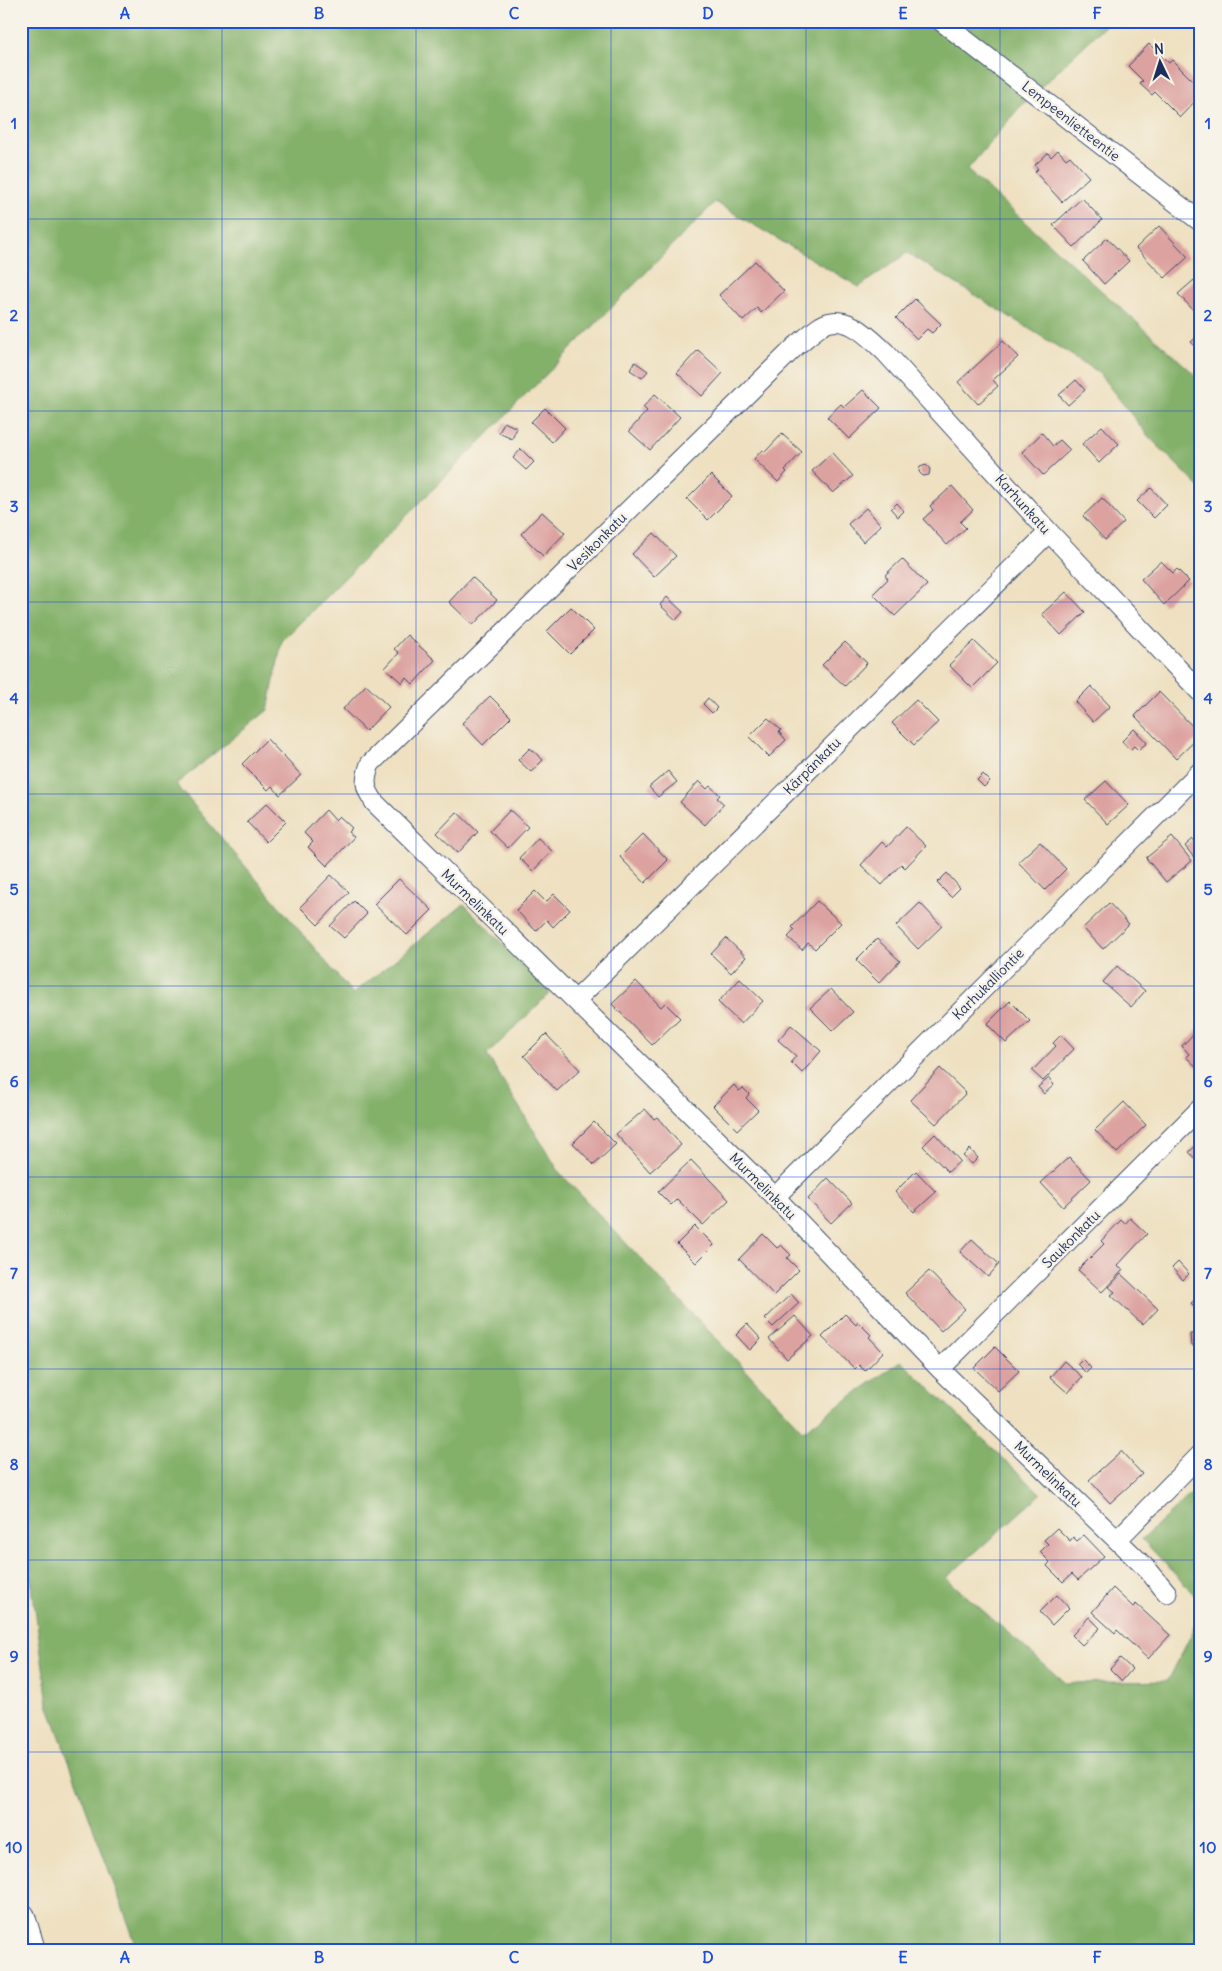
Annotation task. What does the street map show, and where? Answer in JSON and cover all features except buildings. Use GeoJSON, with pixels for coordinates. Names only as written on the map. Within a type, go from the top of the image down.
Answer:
{"type":"FeatureCollection","features":[{"type":"Feature","properties":{"kind":"street","name":"Lempeenlietteentie"},"geometry":{"type":"LineString","coordinates":[[941,21],[1201,222]]}},
{"type":"Feature","properties":{"kind":"street","name":"Karhunkatu"},"geometry":{"type":"LineString","coordinates":[[841,321],[862,330],[886,352],[1049,532],[1201,693]]}},
{"type":"Feature","properties":{"kind":"street","name":"Vesikonkatu"},"geometry":{"type":"LineString","coordinates":[[365,778],[370,764],[796,346],[822,325],[841,321]]}},
{"type":"Feature","properties":{"kind":"street","name":"Kärpänkatu"},"geometry":{"type":"LineString","coordinates":[[576,1000],[1049,532]]}},
{"type":"Feature","properties":{"kind":"street","name":"Karhukalliontie"},"geometry":{"type":"LineString","coordinates":[[775,1197],[1201,772]]}},
{"type":"Feature","properties":{"kind":"street","name":"Murmelinkatu"},"geometry":{"type":"LineString","coordinates":[[365,778],[366,791],[374,803],[775,1197],[940,1369],[1148,1570],[1167,1593]]}},
{"type":"Feature","properties":{"kind":"street","name":"Saukonkatu"},"geometry":{"type":"LineString","coordinates":[[940,1369],[1201,1108]]}},
{"type":"Feature","properties":{"kind":"street"},"geometry":{"type":"LineString","coordinates":[[1117,1540],[1201,1454]]}},
{"type":"Feature","properties":{"kind":"street"},"geometry":{"type":"LineString","coordinates":[[21,1916],[32,1950]]}},
{"type":"Feature","properties":{"kind":"green space"},"geometry":{"type":"Polygon","coordinates":[[[21,21],[1110,21],[1018,109],[967,170],[1201,380],[1201,489],[1149,437],[1097,371],[907,253],[859,287],[715,202],[282,641],[268,710],[176,784],[353,994],[464,904],[550,993],[487,1055],[560,1173],[803,1431],[901,1361],[1041,1494],[946,1578],[1065,1683],[1168,1681],[1201,1615],[1201,1950],[138,1950],[48,1704],[21,1505],[21,21]]]}},
{"type":"Feature","properties":{"kind":"green space"},"geometry":{"type":"Polygon","coordinates":[[[1191,1494],[1201,1499],[1201,1602],[1142,1539],[1191,1494]]]}}]}
